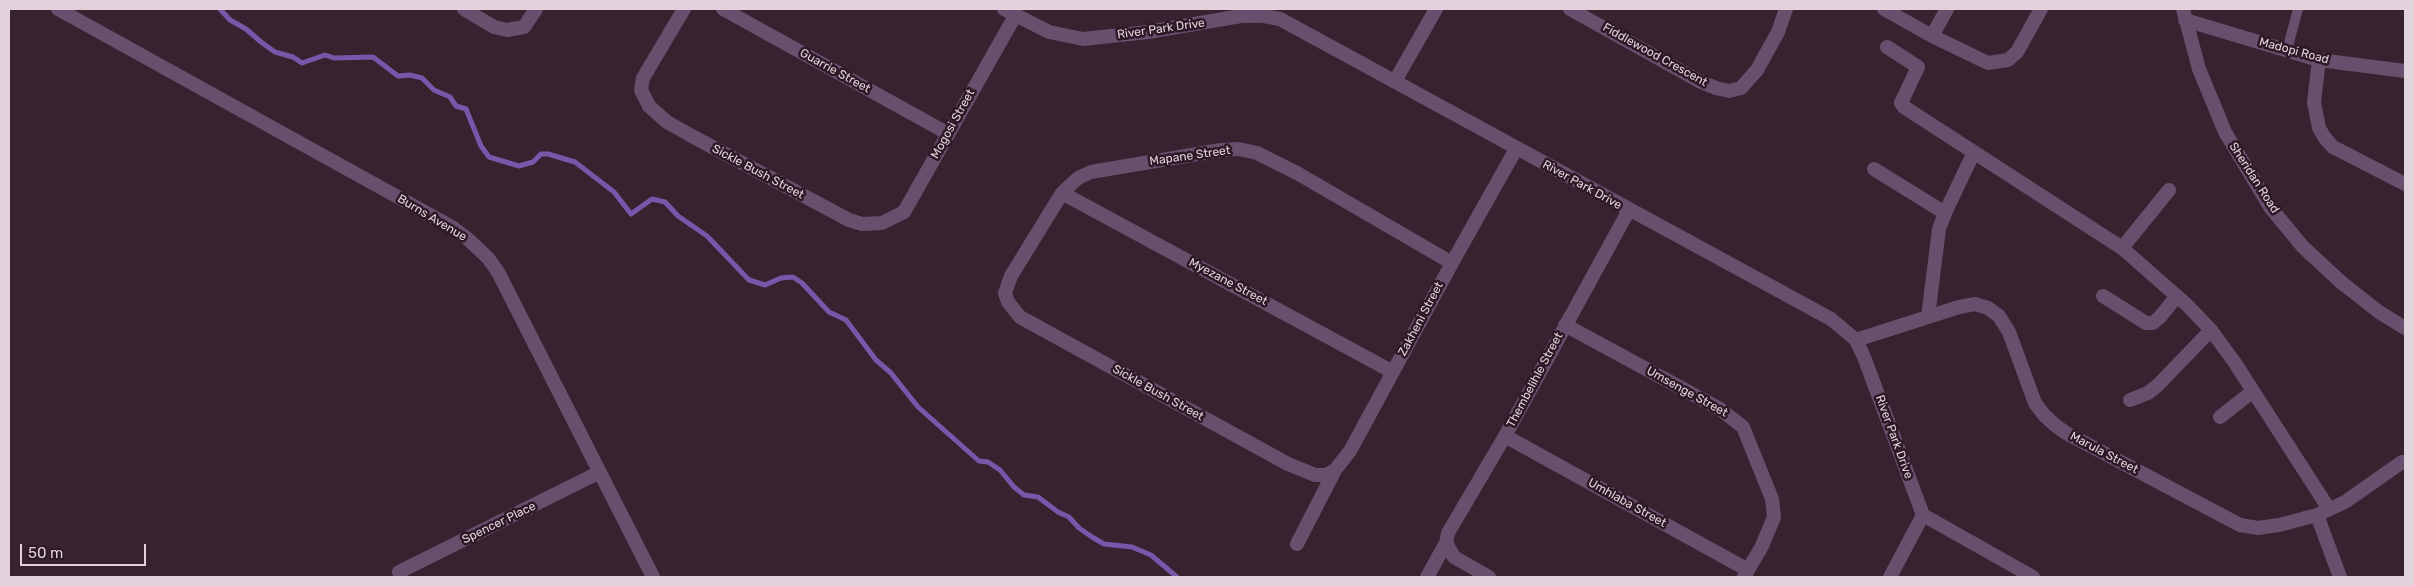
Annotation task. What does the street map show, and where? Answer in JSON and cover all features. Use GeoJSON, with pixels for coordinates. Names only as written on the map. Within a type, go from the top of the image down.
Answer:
{"type":"FeatureCollection","features":[{"type":"Feature","properties":{"kind":"street","name":"Burns Avenue"},"geometry":{"type":"LineString","coordinates":[[58,9],[452,227],[488,258],[498,272],[652,577]]}},
{"type":"Feature","properties":{"kind":"street"},"geometry":{"type":"LineString","coordinates":[[464,9],[501,30],[517,30],[524,27],[536,9]]}},
{"type":"Feature","properties":{"kind":"street","name":"Guarrie Street"},"geometry":{"type":"LineString","coordinates":[[723,9],[947,134]]}},
{"type":"Feature","properties":{"kind":"street"},"geometry":{"type":"LineString","coordinates":[[1395,81],[1436,9]]}},
{"type":"Feature","properties":{"kind":"street","name":"Fiddlewood Crescent"},"geometry":{"type":"LineString","coordinates":[[1570,9],[1699,81],[1729,91],[1740,88],[1756,70],[1778,32],[1786,9]]}},
{"type":"Feature","properties":{"kind":"street"},"geometry":{"type":"LineString","coordinates":[[1884,9],[1932,36],[1988,62],[2008,60],[2017,52],[2041,9]]}},
{"type":"Feature","properties":{"kind":"street"},"geometry":{"type":"LineString","coordinates":[[1932,36],[1947,9]]}},
{"type":"Feature","properties":{"kind":"street","name":"Sickle Bush Street"},"geometry":{"type":"LineString","coordinates":[[683,10],[646,71],[641,90],[649,106],[667,122],[849,220],[862,224],[882,223]]}},
{"type":"Feature","properties":{"kind":"street","name":"Mogosi Street"},"geometry":{"type":"LineString","coordinates":[[882,223],[904,212],[947,134],[1009,12]]}},
{"type":"Feature","properties":{"kind":"street","name":"River Park Drive"},"geometry":{"type":"LineString","coordinates":[[1009,12],[1049,32],[1083,38],[1148,32],[1241,16],[1283,14],[1395,81],[1516,149],[1831,319],[1856,340],[1872,374],[1923,515]]}},
{"type":"Feature","properties":{"kind":"street","name":"Madopi Road"},"geometry":{"type":"LineString","coordinates":[[2184,14],[2319,60],[2405,71]]}},
{"type":"Feature","properties":{"kind":"street","name":"Sheridan Road"},"geometry":{"type":"LineString","coordinates":[[2184,14],[2198,69],[2225,132],[2244,168],[2270,207],[2303,247],[2342,283],[2379,312],[2405,328]]}},
{"type":"Feature","properties":{"kind":"street"},"geometry":{"type":"LineString","coordinates":[[1887,47],[1918,67],[1901,103],[1904,107],[2122,248],[2177,296],[2211,330],[2253,391],[2323,512],[2340,577]]}},
{"type":"Feature","properties":{"kind":"street"},"geometry":{"type":"LineString","coordinates":[[2319,60],[2314,102],[2319,128],[2325,138],[2333,147],[2405,184]]}},
{"type":"Feature","properties":{"kind":"street","name":"Mapane Street"},"geometry":{"type":"LineString","coordinates":[[1008,302],[1005,293],[1012,276],[1062,193],[1078,178],[1091,172],[1221,150],[1239,149],[1257,153],[1296,173],[1452,263]]}},
{"type":"Feature","properties":{"kind":"street","name":"Zakheni Street"},"geometry":{"type":"LineString","coordinates":[[1297,544],[1335,470],[1350,452],[1516,149]]}},
{"type":"Feature","properties":{"kind":"street"},"geometry":{"type":"LineString","coordinates":[[1928,317],[1934,254],[1945,213],[1974,152]]}},
{"type":"Feature","properties":{"kind":"street"},"geometry":{"type":"LineString","coordinates":[[1874,169],[1945,213]]}},
{"type":"Feature","properties":{"kind":"street"},"geometry":{"type":"LineString","coordinates":[[2122,248],[2169,190]]}},
{"type":"Feature","properties":{"kind":"street","name":"Myezane Street"},"geometry":{"type":"LineString","coordinates":[[1062,193],[1393,372]]}},
{"type":"Feature","properties":{"kind":"street","name":"Thembelihle Street"},"geometry":{"type":"LineString","coordinates":[[1428,577],[1447,547],[1448,533],[1505,436],[1628,210]]}},
{"type":"Feature","properties":{"kind":"street"},"geometry":{"type":"LineString","coordinates":[[2104,296],[2146,323],[2153,323],[2160,318],[2177,296]]}},
{"type":"Feature","properties":{"kind":"street","name":"Sickle Bush Street"},"geometry":{"type":"LineString","coordinates":[[1008,302],[1020,317],[1288,464],[1315,475],[1326,475],[1335,470]]}},
{"type":"Feature","properties":{"kind":"street","name":"Marula Street"},"geometry":{"type":"LineString","coordinates":[[1856,340],[1959,306],[1975,304],[1988,308],[1999,316],[2009,332],[2035,403],[2056,425],[2066,433],[2240,525],[2258,528],[2279,525],[2323,512],[2368,487],[2402,462]]}},
{"type":"Feature","properties":{"kind":"street","name":"Umsenge Street"},"geometry":{"type":"LineString","coordinates":[[1565,325],[1720,409],[1743,426],[1772,498],[1774,517],[1770,530],[1746,573]]}},
{"type":"Feature","properties":{"kind":"street"},"geometry":{"type":"LineString","coordinates":[[2130,400],[2158,385],[2211,330]]}},
{"type":"Feature","properties":{"kind":"street"},"geometry":{"type":"LineString","coordinates":[[2220,418],[2253,391]]}},
{"type":"Feature","properties":{"kind":"street","name":"Umhlaba Street"},"geometry":{"type":"LineString","coordinates":[[1505,436],[1746,573]]}},
{"type":"Feature","properties":{"kind":"street","name":"Spencer Place"},"geometry":{"type":"LineString","coordinates":[[399,572],[598,473]]}},
{"type":"Feature","properties":{"kind":"street"},"geometry":{"type":"LineString","coordinates":[[1890,577],[1923,515],[2033,577]]}},
{"type":"Feature","properties":{"kind":"street"},"geometry":{"type":"LineString","coordinates":[[1447,547],[1463,563],[1489,577]]}},
{"type":"Feature","properties":{"kind":"lane"},"geometry":{"type":"LineString","coordinates":[[2287,50],[2298,9]]}},
{"type":"Feature","properties":{"kind":"waterway"},"geometry":{"type":"LineString","coordinates":[[220,9],[230,20],[246,29],[275,52],[293,57],[302,63],[325,55],[334,58],[373,57],[398,76],[410,75],[422,78],[434,90],[450,97],[456,106],[466,109],[481,146],[489,157],[519,166],[533,162],[541,154],[548,154],[575,162],[614,192],[631,214],[652,199],[665,202],[678,216],[707,236],[749,280],[765,285],[781,278],[793,277],[802,283],[829,312],[846,320],[876,360],[891,373],[918,407],[979,461],[988,462],[1000,470],[1014,487],[1024,495],[1038,497],[1058,512],[1069,517],[1079,528],[1092,537],[1104,544],[1132,547],[1151,555],[1177,577]]}}]}
